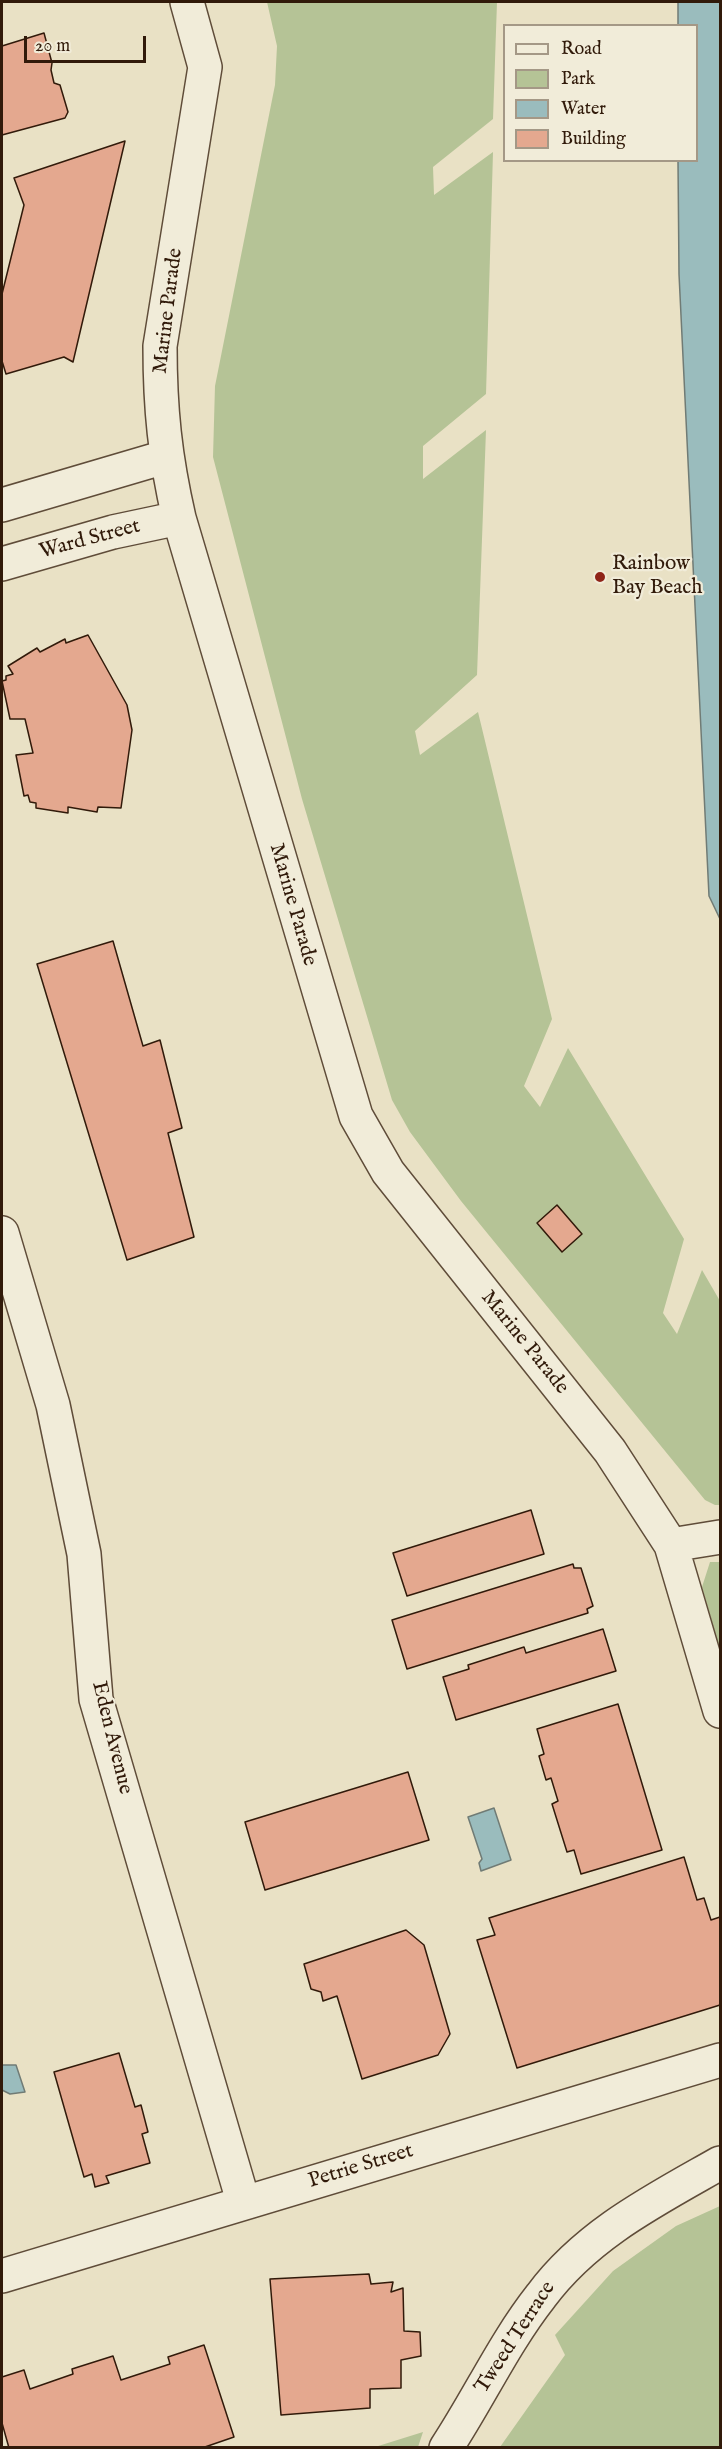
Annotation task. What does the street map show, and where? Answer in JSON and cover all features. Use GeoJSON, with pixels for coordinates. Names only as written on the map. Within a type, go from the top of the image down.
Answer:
{"type":"FeatureCollection","features":[{"type":"Feature","properties":{"kind":"street","name":"Marine Parade"},"geometry":{"type":"LineString","coordinates":[[187,2],[205,67],[160,346],[160,392],[165,457],[179,518],[356,1116],[388,1172],[610,1451],[671,1545],[720,1711]]}},
{"type":"Feature","properties":{"kind":"street"},"geometry":{"type":"LineString","coordinates":[[2,505],[165,457]]}},
{"type":"Feature","properties":{"kind":"street","name":"Ward Street"},"geometry":{"type":"LineString","coordinates":[[2,564],[113,532],[179,518]]}},
{"type":"Feature","properties":{"kind":"street","name":"Eden Avenue"},"geometry":{"type":"LineString","coordinates":[[2,1233],[53,1405],[84,1554],[96,1699],[243,2201]]}},
{"type":"Feature","properties":{"kind":"street"},"geometry":{"type":"LineString","coordinates":[[671,1545],[720,1537]]}},
{"type":"Feature","properties":{"kind":"street","name":"Petrie Street"},"geometry":{"type":"LineString","coordinates":[[2,2276],[243,2201],[720,2060]]}},
{"type":"Feature","properties":{"kind":"street","name":"Tweed Terrace"},"geometry":{"type":"LineString","coordinates":[[446,2448],[525,2318],[559,2274],[614,2226],[720,2163]]}},
{"type":"Feature","properties":{"kind":"green space"},"geometry":{"type":"Polygon","coordinates":[[[267,2],[497,2],[493,119],[433,167],[434,195],[493,152],[486,394],[423,446],[423,479],[486,430],[477,675],[415,731],[420,755],[478,712],[552,1019],[524,1086],[540,1107],[568,1048],[684,1239],[663,1313],[677,1334],[702,1270],[720,1301],[720,1505],[705,1500],[461,1201],[410,1132],[392,1100],[302,799],[213,457],[215,386],[275,85],[277,46],[267,2]]]}},
{"type":"Feature","properties":{"kind":"green space"},"geometry":{"type":"Polygon","coordinates":[[[710,1562],[720,1562],[720,1650],[702,1587],[710,1562]]]}},
{"type":"Feature","properties":{"kind":"green space"},"geometry":{"type":"Polygon","coordinates":[[[720,2206],[720,2447],[500,2447],[565,2355],[555,2335],[613,2271],[676,2226],[720,2206]]]}},
{"type":"Feature","properties":{"kind":"green space"},"geometry":{"type":"Polygon","coordinates":[[[423,2432],[418,2447],[375,2447],[423,2432]]]}},
{"type":"Feature","properties":{"kind":"water"},"geometry":{"type":"Polygon","coordinates":[[[678,2],[720,2],[720,919],[709,896],[679,274],[678,162],[698,162],[698,24],[678,24],[678,2]]]}},
{"type":"Feature","properties":{"kind":"water"},"geometry":{"type":"Polygon","coordinates":[[[494,1808],[511,1860],[481,1871],[479,1863],[482,1859],[468,1817],[494,1808]]]}},
{"type":"Feature","properties":{"kind":"water"},"geometry":{"type":"Polygon","coordinates":[[[2,2065],[16,2065],[25,2092],[10,2094],[2,2090],[2,2065]]]}},
{"type":"Feature","properties":{"kind":"building"},"geometry":{"type":"Polygon","coordinates":[[[44,33],[52,63],[54,83],[60,85],[68,112],[65,118],[2,135],[2,46],[44,33]]]}},
{"type":"Feature","properties":{"kind":"building"},"geometry":{"type":"Polygon","coordinates":[[[125,141],[73,362],[64,357],[6,374],[2,361],[2,294],[24,205],[14,178],[125,141]]]}},
{"type":"Feature","properties":{"kind":"building"},"geometry":{"type":"Polygon","coordinates":[[[88,635],[127,705],[132,730],[121,808],[98,807],[97,812],[68,807],[68,813],[36,808],[36,803],[30,802],[28,795],[24,796],[16,755],[33,753],[25,719],[10,719],[2,681],[6,680],[6,676],[13,674],[8,666],[37,648],[40,652],[65,639],[66,643],[88,635]]]}},
{"type":"Feature","properties":{"kind":"building"},"geometry":{"type":"Polygon","coordinates":[[[113,941],[143,1046],[160,1040],[182,1128],[168,1133],[194,1237],[127,1260],[37,964],[113,941]]]}},
{"type":"Feature","properties":{"kind":"building"},"geometry":{"type":"Polygon","coordinates":[[[557,1205],[582,1234],[562,1252],[537,1223],[557,1205]]]}},
{"type":"Feature","properties":{"kind":"building"},"geometry":{"type":"Polygon","coordinates":[[[531,1510],[544,1554],[407,1596],[393,1553],[531,1510]]]}},
{"type":"Feature","properties":{"kind":"building"},"geometry":{"type":"Polygon","coordinates":[[[573,1564],[574,1568],[581,1568],[593,1606],[587,1609],[588,1613],[407,1669],[392,1620],[573,1564]]]}},
{"type":"Feature","properties":{"kind":"building"},"geometry":{"type":"Polygon","coordinates":[[[603,1629],[616,1671],[456,1720],[443,1677],[469,1669],[468,1665],[524,1647],[526,1653],[603,1629]]]}},
{"type":"Feature","properties":{"kind":"building"},"geometry":{"type":"Polygon","coordinates":[[[618,1704],[662,1850],[581,1874],[574,1850],[567,1852],[552,1804],[558,1801],[551,1778],[546,1780],[539,1756],[544,1754],[537,1729],[618,1704]]]}},
{"type":"Feature","properties":{"kind":"building"},"geometry":{"type":"Polygon","coordinates":[[[408,1772],[429,1840],[265,1890],[245,1822],[408,1772]]]}},
{"type":"Feature","properties":{"kind":"building"},"geometry":{"type":"Polygon","coordinates":[[[684,1857],[697,1900],[704,1898],[711,1920],[720,1917],[720,2005],[517,2068],[477,1940],[495,1935],[489,1918],[684,1857]]]}},
{"type":"Feature","properties":{"kind":"building"},"geometry":{"type":"Polygon","coordinates":[[[406,1930],[424,1945],[450,2034],[438,2055],[362,2079],[337,1996],[323,2001],[321,1992],[311,1989],[304,1964],[406,1930]]]}},
{"type":"Feature","properties":{"kind":"building"},"geometry":{"type":"Polygon","coordinates":[[[119,2053],[135,2107],[141,2105],[148,2132],[142,2134],[150,2163],[106,2176],[109,2183],[95,2187],[92,2174],[84,2177],[54,2072],[119,2053]]]}},
{"type":"Feature","properties":{"kind":"building"},"geometry":{"type":"Polygon","coordinates":[[[369,2274],[371,2284],[393,2282],[391,2292],[403,2288],[404,2331],[420,2332],[421,2356],[401,2360],[401,2388],[370,2389],[370,2408],[281,2415],[270,2279],[369,2274]]]}},
{"type":"Feature","properties":{"kind":"building"},"geometry":{"type":"Polygon","coordinates":[[[204,2345],[234,2437],[202,2448],[9,2448],[2,2423],[2,2377],[24,2370],[30,2389],[73,2374],[72,2369],[113,2356],[121,2380],[170,2364],[168,2357],[204,2345]]]}},
{"type":"Feature","properties":{"kind":"place","name":"Rainbow Bay Beach"},"geometry":{"type":"Point","coordinates":[600,577]}}]}
